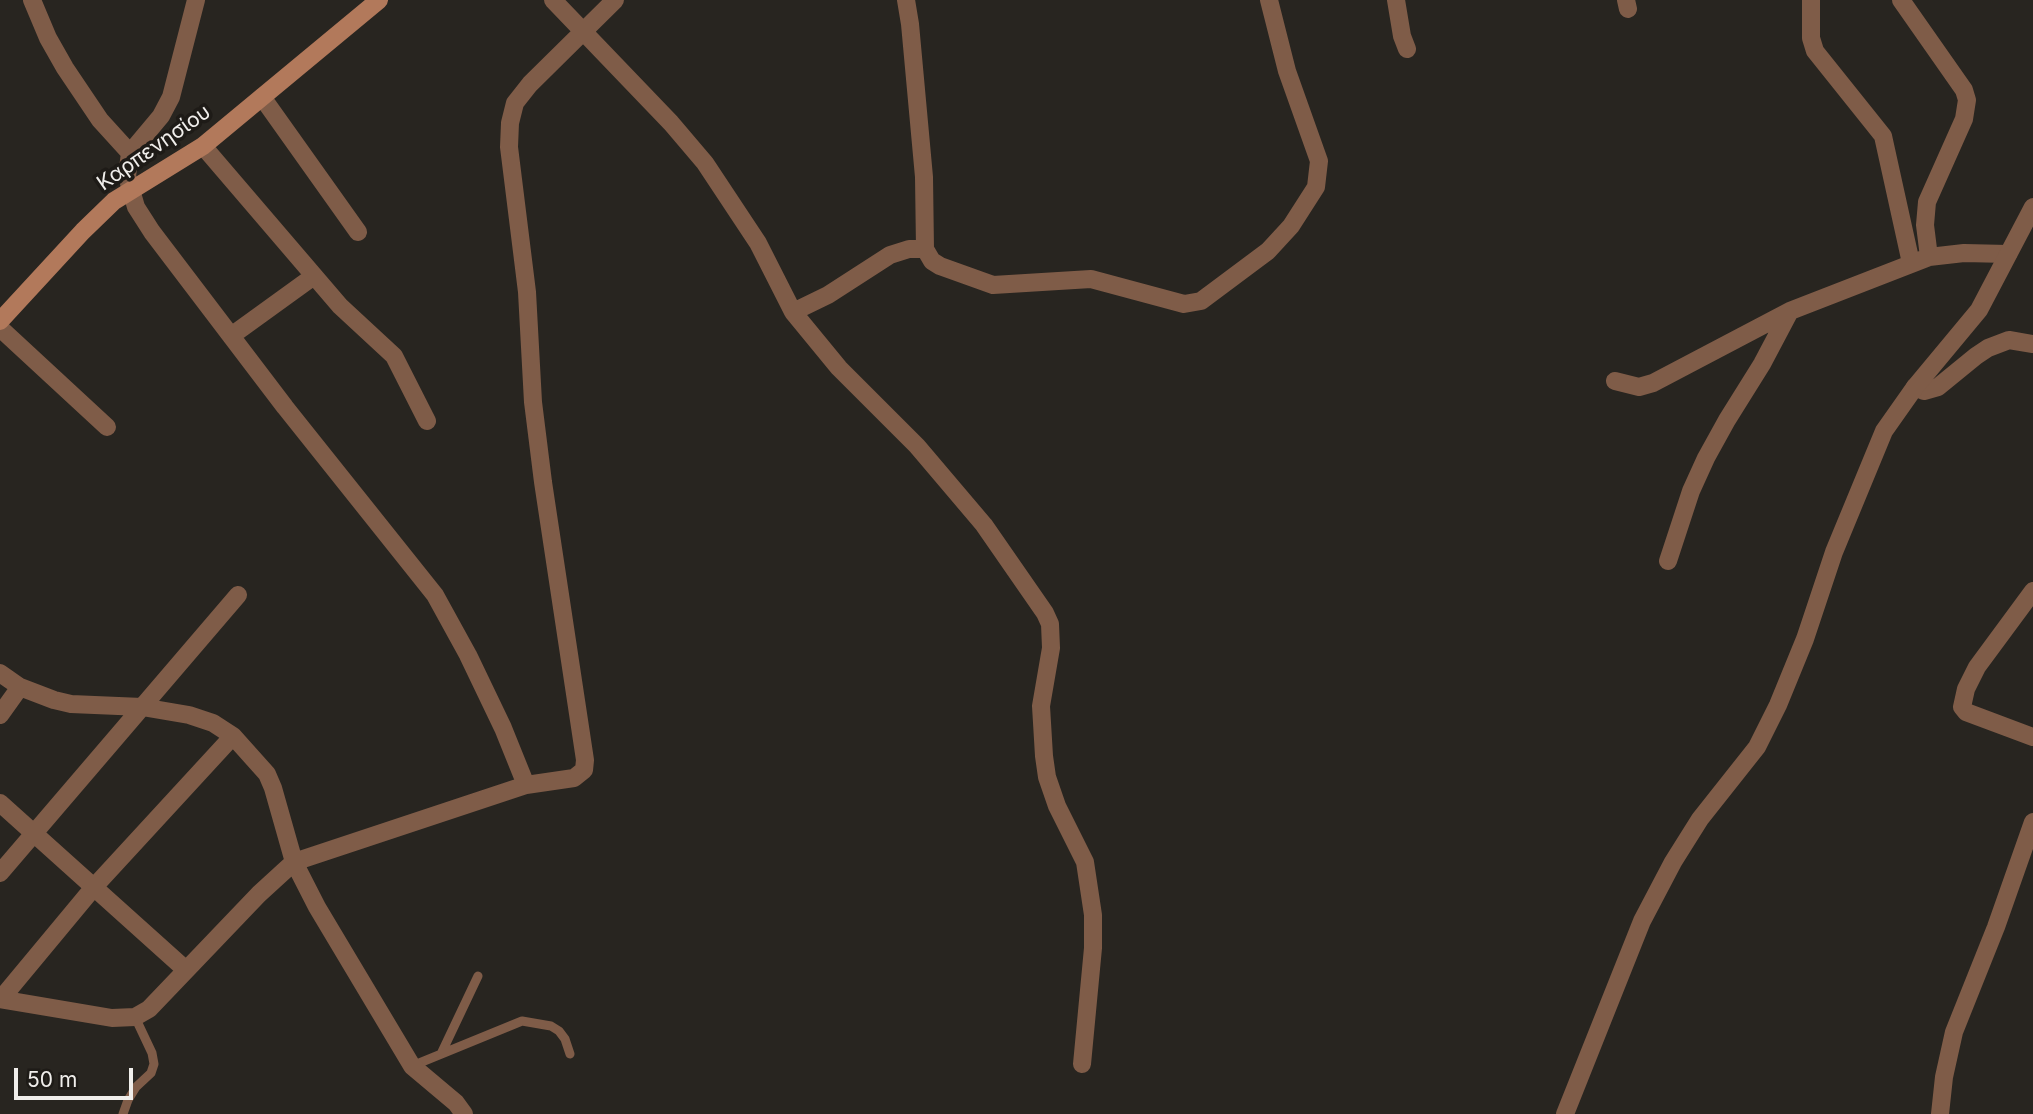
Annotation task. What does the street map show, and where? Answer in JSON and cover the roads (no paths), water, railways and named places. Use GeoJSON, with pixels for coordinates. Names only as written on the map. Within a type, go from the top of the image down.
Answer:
{"type":"FeatureCollection","features":[{"type":"Feature","properties":{"kind":"main road","name":"Καρπενησίου"},"geometry":{"type":"LineString","coordinates":[[0,321],[114,201],[202,146],[379,0]]}},
{"type":"Feature","properties":{"kind":"street"},"geometry":{"type":"LineString","coordinates":[[32,0],[65,68],[100,120],[130,153]]}},
{"type":"Feature","properties":{"kind":"street"},"geometry":{"type":"LineString","coordinates":[[196,0],[171,97],[161,116],[130,153],[127,169],[130,190],[143,219],[231,336],[397,551],[435,595],[503,728],[526,785]]}},
{"type":"Feature","properties":{"kind":"street"},"geometry":{"type":"LineString","coordinates":[[553,0],[671,123],[705,163],[758,243],[793,312],[839,368],[917,446],[984,525],[1045,613],[1050,624],[1051,648],[1041,706],[1047,777],[1057,806],[1085,862],[1093,915],[1093,948],[1082,1064]]}},
{"type":"Feature","properties":{"kind":"street"},"geometry":{"type":"LineString","coordinates":[[233,736],[94,887],[1,999],[112,1018],[135,1017],[149,1009],[294,862],[526,785],[574,778],[584,770],[542,482],[533,402],[527,292],[509,147],[510,123],[516,103],[530,84],[615,0]]}},
{"type":"Feature","properties":{"kind":"street"},"geometry":{"type":"LineString","coordinates":[[906,0],[922,163],[927,256],[940,266],[993,285],[1091,279],[1184,304],[1201,301],[1268,251],[1291,226],[1310,199],[1319,174],[1320,161],[1287,71],[1269,0]]}},
{"type":"Feature","properties":{"kind":"street"},"geometry":{"type":"LineString","coordinates":[[1396,0],[1402,36],[1408,49]]}},
{"type":"Feature","properties":{"kind":"street"},"geometry":{"type":"LineString","coordinates":[[1811,0],[1811,38],[1815,51],[1883,136],[1911,263]]}},
{"type":"Feature","properties":{"kind":"street"},"geometry":{"type":"LineString","coordinates":[[1901,0],[1964,90],[1967,100],[1964,119],[1927,202],[1925,225],[1929,257]]}},
{"type":"Feature","properties":{"kind":"street"},"geometry":{"type":"LineString","coordinates":[[262,97],[358,232]]}},
{"type":"Feature","properties":{"kind":"street"},"geometry":{"type":"LineString","coordinates":[[202,146],[314,276],[360,326],[394,356],[427,421]]}},
{"type":"Feature","properties":{"kind":"street"},"geometry":{"type":"LineString","coordinates":[[1565,1114],[1642,921],[1673,862],[1700,819],[1757,747],[1778,705],[1798,657],[1828,568],[1884,431],[1915,387],[1979,310],[2033,207]]}},
{"type":"Feature","properties":{"kind":"street"},"geometry":{"type":"LineString","coordinates":[[793,312],[828,295],[890,255],[925,249]]}},
{"type":"Feature","properties":{"kind":"street"},"geometry":{"type":"LineString","coordinates":[[1615,381],[1639,387],[1653,383],[1790,311],[1929,257],[1964,253],[2008,254]]}},
{"type":"Feature","properties":{"kind":"street"},"geometry":{"type":"LineString","coordinates":[[231,336],[314,276]]}},
{"type":"Feature","properties":{"kind":"street"},"geometry":{"type":"LineString","coordinates":[[1668,561],[1691,491],[1706,458],[1790,311]]}},
{"type":"Feature","properties":{"kind":"street"},"geometry":{"type":"LineString","coordinates":[[0,328],[107,427]]}},
{"type":"Feature","properties":{"kind":"street"},"geometry":{"type":"LineString","coordinates":[[1915,387],[1924,391],[1938,387],[1988,348],[2009,340],[2033,344]]}},
{"type":"Feature","properties":{"kind":"street"},"geometry":{"type":"LineString","coordinates":[[2033,591],[1978,667],[1966,689],[1962,707],[1966,712],[2033,737]]}},
{"type":"Feature","properties":{"kind":"street"},"geometry":{"type":"LineString","coordinates":[[0,873],[238,595]]}},
{"type":"Feature","properties":{"kind":"street"},"geometry":{"type":"LineString","coordinates":[[0,673],[37,695],[71,704],[142,707],[198,717],[219,726],[233,736],[257,761],[270,780],[294,862],[317,906],[412,1066],[456,1103],[464,1114]]}},
{"type":"Feature","properties":{"kind":"street"},"geometry":{"type":"LineString","coordinates":[[0,715],[20,687]]}},
{"type":"Feature","properties":{"kind":"street"},"geometry":{"type":"LineString","coordinates":[[0,803],[186,970]]}},
{"type":"Feature","properties":{"kind":"street"},"geometry":{"type":"LineString","coordinates":[[1940,1114],[1944,1077],[1954,1032],[1996,927],[2033,822]]}},
{"type":"Feature","properties":{"kind":"lane"},"geometry":{"type":"LineString","coordinates":[[441,1054],[478,976]]}},
{"type":"Feature","properties":{"kind":"lane"},"geometry":{"type":"LineString","coordinates":[[123,1114],[128,1100],[136,1087],[151,1073],[154,1063],[150,1046],[135,1017]]}},
{"type":"Feature","properties":{"kind":"lane"},"geometry":{"type":"LineString","coordinates":[[412,1066],[522,1021],[551,1026],[559,1031],[570,1054]]}}]}
